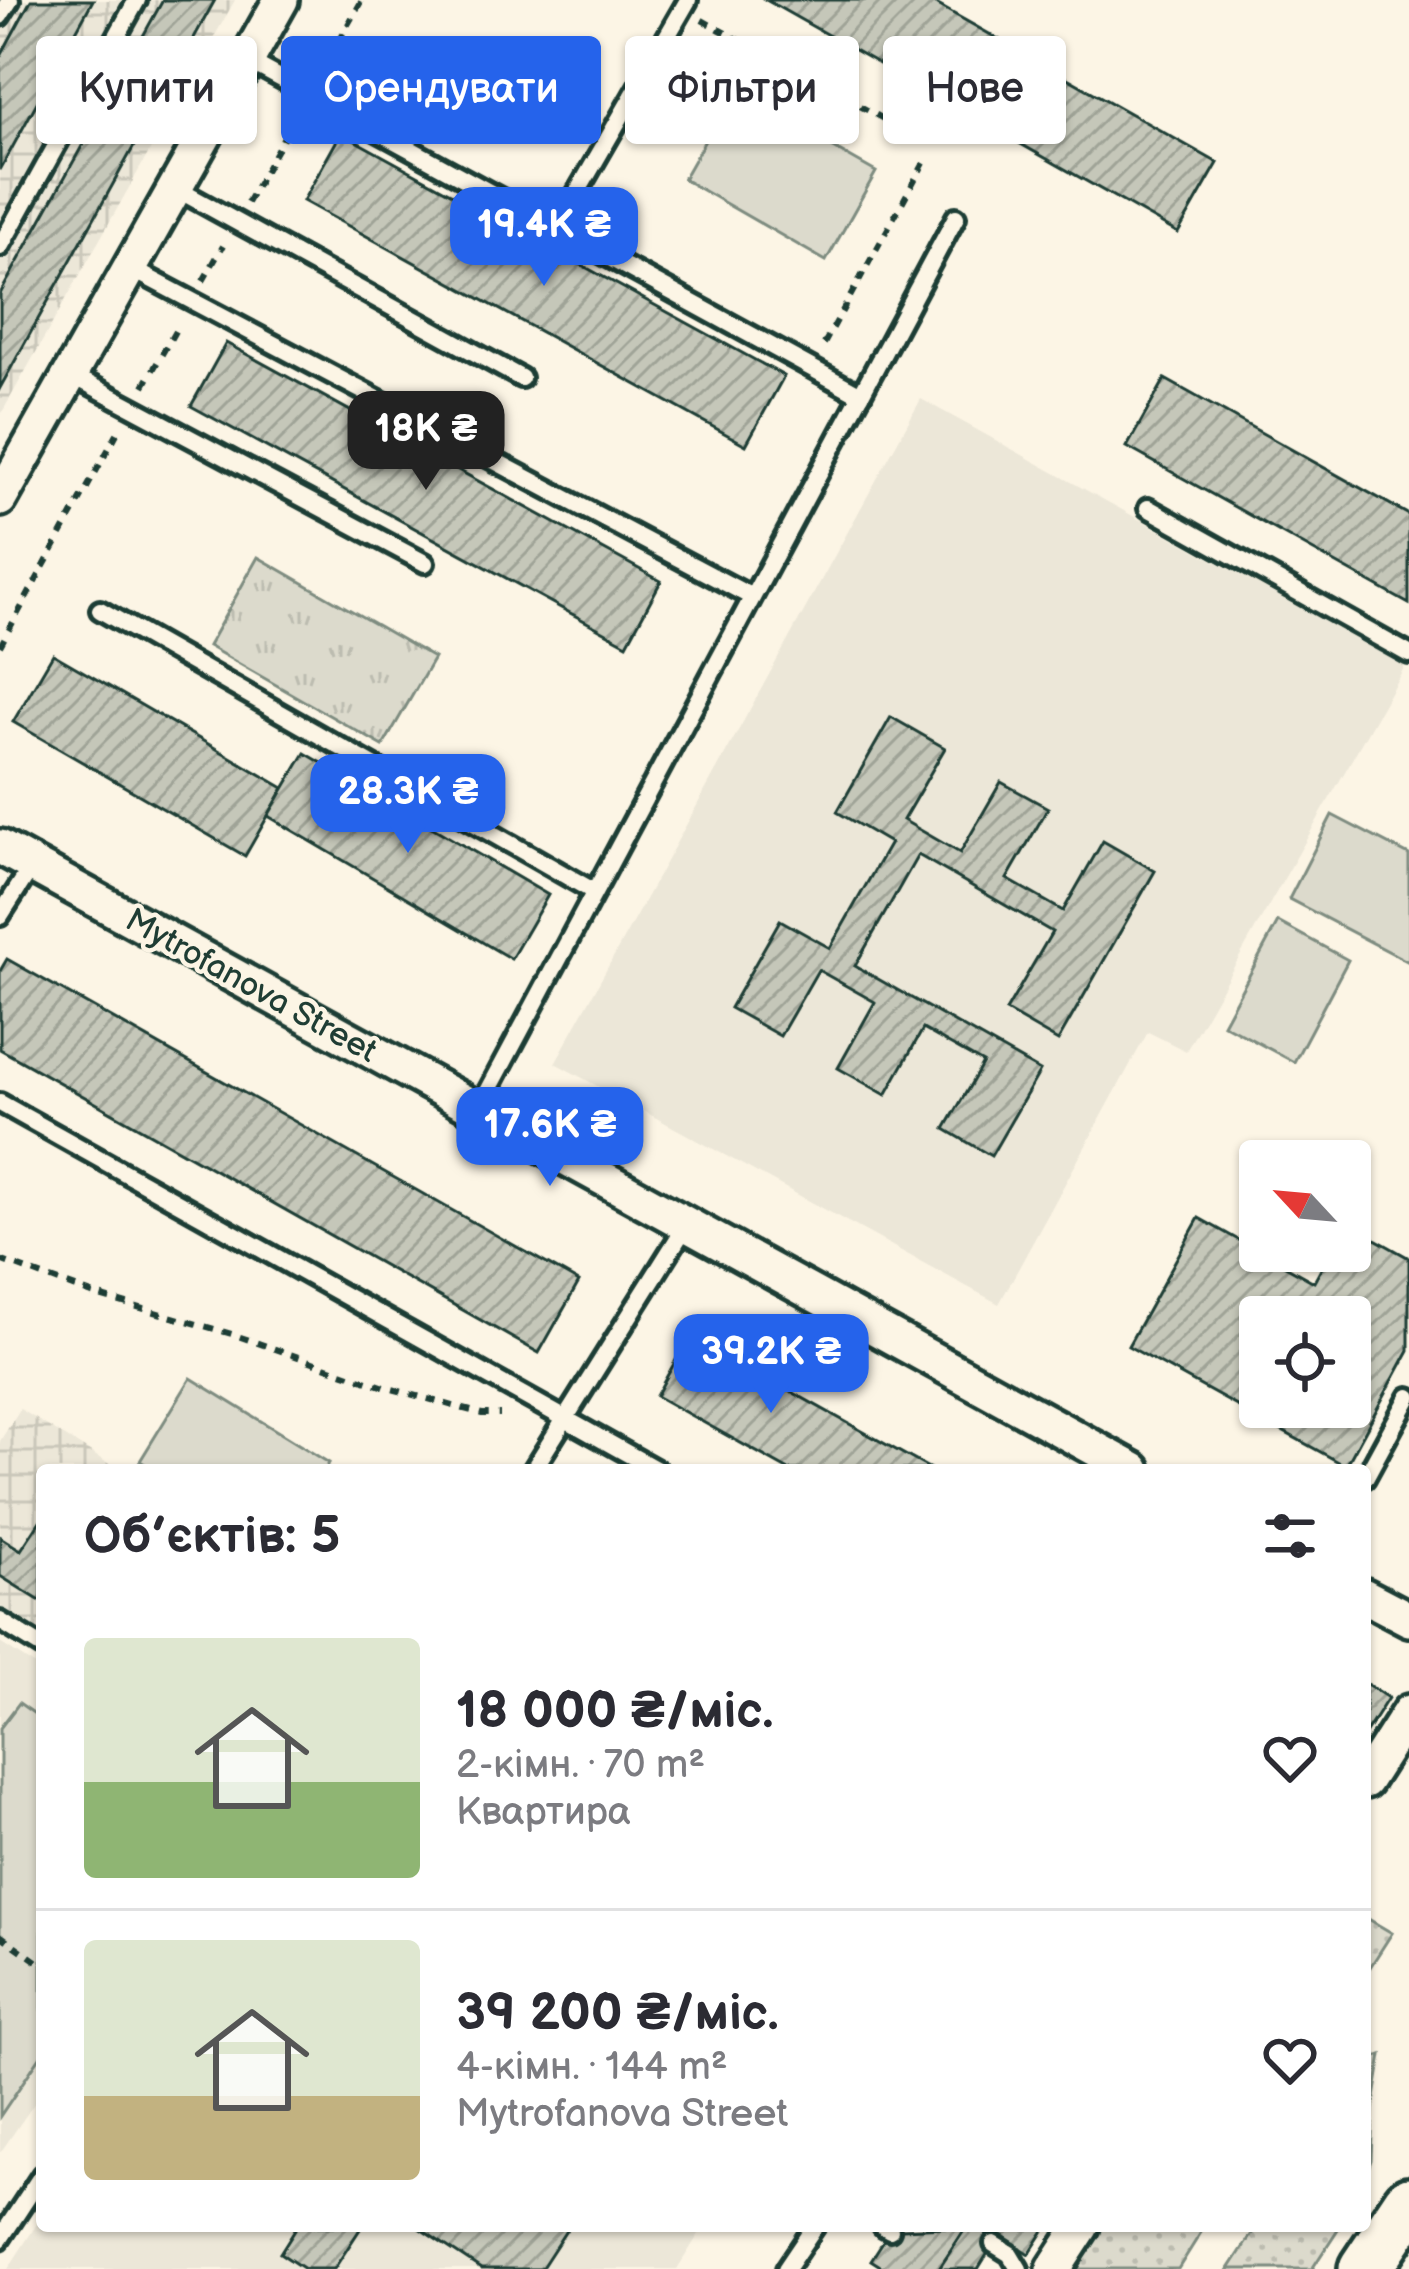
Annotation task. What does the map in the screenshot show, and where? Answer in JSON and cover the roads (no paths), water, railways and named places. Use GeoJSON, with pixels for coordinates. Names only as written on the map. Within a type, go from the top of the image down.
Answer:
{"type":"FeatureCollection","features":[{"type":"Feature","properties":{"kind":"main road"},"geometry":{"type":"LineString","coordinates":[[1365,2269],[1409,2203]]}},
{"type":"Feature","properties":{"kind":"street"},"geometry":{"type":"LineString","coordinates":[[257,42],[281,0]]}},
{"type":"Feature","properties":{"kind":"street"},"geometry":{"type":"LineString","coordinates":[[0,499],[200,144]]}},
{"type":"Feature","properties":{"kind":"street","name":"Mytrofanova Street"},"geometry":{"type":"LineString","coordinates":[[0,847],[1123,1464]]}},
{"type":"Feature","properties":{"kind":"street"},"geometry":{"type":"LineString","coordinates":[[1371,1599],[1409,1619]]}},
{"type":"Feature","properties":{"kind":"street"},"geometry":{"type":"LineString","coordinates":[[1371,1772],[1409,1712]]}},
{"type":"Feature","properties":{"kind":"street"},"geometry":{"type":"LineString","coordinates":[[1054,2269],[1078,2232]]}},
{"type":"Feature","properties":{"kind":"lane"},"geometry":{"type":"LineString","coordinates":[[0,16],[10,0]]}},
{"type":"Feature","properties":{"kind":"lane"},"geometry":{"type":"LineString","coordinates":[[0,247],[137,0]]}},
{"type":"Feature","properties":{"kind":"lane"},"geometry":{"type":"LineString","coordinates":[[556,229],[686,5]]}},
{"type":"Feature","properties":{"kind":"lane"},"geometry":{"type":"LineString","coordinates":[[257,65],[861,395]]}},
{"type":"Feature","properties":{"kind":"lane"},"geometry":{"type":"LineString","coordinates":[[175,188],[521,378]]}},
{"type":"Feature","properties":{"kind":"lane"},"geometry":{"type":"LineString","coordinates":[[478,1110],[956,217]]}},
{"type":"Feature","properties":{"kind":"lane"},"geometry":{"type":"LineString","coordinates":[[130,268],[752,597]]}},
{"type":"Feature","properties":{"kind":"lane"},"geometry":{"type":"LineString","coordinates":[[70,374],[425,563]]}},
{"type":"Feature","properties":{"kind":"lane"},"geometry":{"type":"LineString","coordinates":[[1148,508],[1409,654]]}},
{"type":"Feature","properties":{"kind":"lane"},"geometry":{"type":"LineString","coordinates":[[100,610],[593,891]]}},
{"type":"Feature","properties":{"kind":"lane"},"geometry":{"type":"LineString","coordinates":[[0,916],[32,866]]}},
{"type":"Feature","properties":{"kind":"lane"},"geometry":{"type":"LineString","coordinates":[[0,1103],[646,1464]]}},
{"type":"Feature","properties":{"kind":"lane"},"geometry":{"type":"LineString","coordinates":[[537,1464],[686,1224]]}},
{"type":"Feature","properties":{"kind":"lane"},"geometry":{"type":"LineString","coordinates":[[1371,1467],[1409,1397]]}},
{"type":"Feature","properties":{"kind":"lane"},"geometry":{"type":"LineString","coordinates":[[0,1621],[36,1643]]}},
{"type":"Feature","properties":{"kind":"lane"},"geometry":{"type":"LineString","coordinates":[[0,2239],[36,2184]]}},
{"type":"Feature","properties":{"kind":"lane"},"geometry":{"type":"LineString","coordinates":[[786,2269],[810,2232]]}},
{"type":"Feature","properties":{"kind":"lane"},"geometry":{"type":"LineString","coordinates":[[994,2244],[1010,2254],[1019,2269]]}}]}
